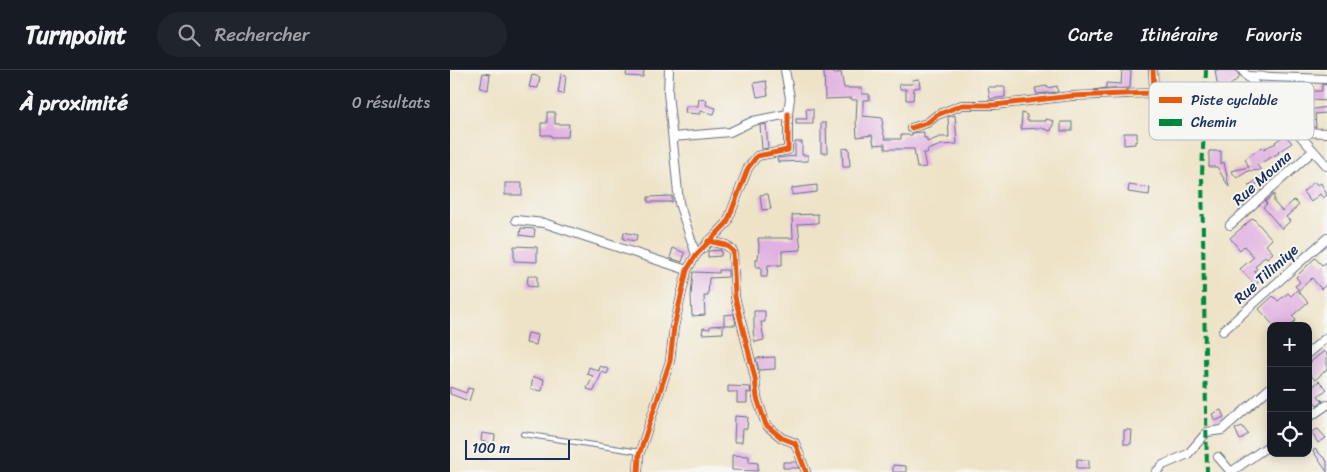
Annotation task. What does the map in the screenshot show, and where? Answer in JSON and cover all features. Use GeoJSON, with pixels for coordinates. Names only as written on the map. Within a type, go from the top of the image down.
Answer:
{"type":"FeatureCollection","features":[{"type":"Feature","properties":{"kind":"street"},"geometry":{"type":"LineString","coordinates":[[669,70],[668,92],[679,202],[696,255]]}},
{"type":"Feature","properties":{"kind":"street"},"geometry":{"type":"LineString","coordinates":[[638,472],[640,452],[670,361],[674,327],[687,270],[696,255],[727,223],[748,168],[757,156],[788,150],[790,98],[785,70]]}},
{"type":"Feature","properties":{"kind":"street"},"geometry":{"type":"LineString","coordinates":[[1245,73],[1327,79]]}},
{"type":"Feature","properties":{"kind":"street"},"geometry":{"type":"LineString","coordinates":[[911,128],[927,123],[937,115],[962,105],[995,105],[1071,96],[1149,93]]}},
{"type":"Feature","properties":{"kind":"street"},"geometry":{"type":"LineString","coordinates":[[673,137],[730,132],[753,121],[788,114]]}},
{"type":"Feature","properties":{"kind":"street"},"geometry":{"type":"LineString","coordinates":[[1314,131],[1327,132]]}},
{"type":"Feature","properties":{"kind":"street"},"geometry":{"type":"LineString","coordinates":[[1303,140],[1327,166]]}},
{"type":"Feature","properties":{"kind":"street","name":"Rue Mouna"},"geometry":{"type":"LineString","coordinates":[[1230,226],[1313,151]]}},
{"type":"Feature","properties":{"kind":"street"},"geometry":{"type":"LineString","coordinates":[[516,220],[544,223],[687,270]]}},
{"type":"Feature","properties":{"kind":"street","name":"Rue Tilimiye"},"geometry":{"type":"LineString","coordinates":[[1222,331],[1327,238]]}},
{"type":"Feature","properties":{"kind":"street"},"geometry":{"type":"LineString","coordinates":[[708,241],[726,245],[733,251],[735,297],[755,378],[757,398],[766,425],[782,438],[794,443],[806,472]]}},
{"type":"Feature","properties":{"kind":"street"},"geometry":{"type":"LineString","coordinates":[[1312,350],[1327,337]]}},
{"type":"Feature","properties":{"kind":"street"},"geometry":{"type":"LineString","coordinates":[[1156,472],[1163,465],[1188,454],[1206,432],[1222,430],[1267,391]]}},
{"type":"Feature","properties":{"kind":"street"},"geometry":{"type":"LineString","coordinates":[[1312,415],[1327,405]]}},
{"type":"Feature","properties":{"kind":"street"},"geometry":{"type":"LineString","coordinates":[[1218,457],[1231,472],[1267,447]]}},
{"type":"Feature","properties":{"kind":"lane"},"geometry":{"type":"LineString","coordinates":[[523,434],[640,452]]}},
{"type":"Feature","properties":{"kind":"building"},"geometry":{"type":"Polygon","coordinates":[[[627,70],[644,70],[643,77],[626,76],[627,70]]]}},
{"type":"Feature","properties":{"kind":"building"},"geometry":{"type":"Polygon","coordinates":[[[824,70],[834,70],[834,74],[841,72],[844,88],[862,88],[862,94],[869,94],[869,100],[863,100],[863,116],[883,118],[882,127],[885,139],[901,139],[901,135],[924,132],[924,138],[927,138],[927,142],[940,137],[949,137],[948,117],[955,115],[957,144],[941,145],[927,150],[928,153],[923,153],[926,167],[917,168],[914,149],[885,149],[885,144],[874,145],[872,135],[857,137],[857,100],[852,100],[852,98],[825,99],[824,70]]]}},
{"type":"Feature","properties":{"kind":"building"},"geometry":{"type":"Polygon","coordinates":[[[1122,70],[1131,71],[1130,88],[1094,90],[1106,88],[1106,83],[1121,84],[1122,70]]]}},
{"type":"Feature","properties":{"kind":"building"},"geometry":{"type":"Polygon","coordinates":[[[1215,70],[1236,70],[1240,77],[1234,82],[1217,82],[1215,70]]]}},
{"type":"Feature","properties":{"kind":"building"},"geometry":{"type":"Polygon","coordinates":[[[483,73],[490,74],[488,90],[480,88],[483,73]]]}},
{"type":"Feature","properties":{"kind":"building"},"geometry":{"type":"Polygon","coordinates":[[[561,74],[566,75],[564,94],[558,93],[561,74]]]}},
{"type":"Feature","properties":{"kind":"building"},"geometry":{"type":"Polygon","coordinates":[[[532,75],[540,77],[538,88],[529,87],[532,75]]]}},
{"type":"Feature","properties":{"kind":"building"},"geometry":{"type":"Polygon","coordinates":[[[919,79],[920,87],[914,88],[913,100],[906,100],[906,89],[900,89],[899,84],[913,84],[912,80],[919,79]]]}},
{"type":"Feature","properties":{"kind":"building"},"geometry":{"type":"Polygon","coordinates":[[[766,81],[768,95],[757,97],[754,83],[766,81]]]}},
{"type":"Feature","properties":{"kind":"building"},"geometry":{"type":"Polygon","coordinates":[[[1322,84],[1327,85],[1327,101],[1314,100],[1314,91],[1322,91],[1322,84]]]}},
{"type":"Feature","properties":{"kind":"building"},"geometry":{"type":"Polygon","coordinates":[[[1047,86],[1047,88],[1057,86],[1058,92],[1037,94],[1035,88],[1047,86]]]}},
{"type":"Feature","properties":{"kind":"building"},"geometry":{"type":"Polygon","coordinates":[[[988,87],[1005,87],[1005,97],[990,99],[988,87]]]}},
{"type":"Feature","properties":{"kind":"building"},"geometry":{"type":"Polygon","coordinates":[[[699,99],[707,100],[706,105],[716,108],[714,114],[700,111],[700,114],[685,113],[686,106],[698,106],[699,99]]]}},
{"type":"Feature","properties":{"kind":"building"},"geometry":{"type":"Polygon","coordinates":[[[1327,107],[1327,113],[1315,114],[1316,127],[1314,127],[1314,109],[1327,107]]]}},
{"type":"Feature","properties":{"kind":"building"},"geometry":{"type":"Polygon","coordinates":[[[806,109],[813,109],[813,124],[796,124],[796,119],[807,119],[806,109]]]}},
{"type":"Feature","properties":{"kind":"building"},"geometry":{"type":"Polygon","coordinates":[[[547,112],[555,112],[555,124],[569,124],[568,137],[541,135],[541,123],[547,123],[547,112]]]}},
{"type":"Feature","properties":{"kind":"building"},"geometry":{"type":"Polygon","coordinates":[[[1022,113],[1027,115],[1027,121],[1046,121],[1046,119],[1054,121],[1051,131],[1041,128],[1021,129],[1022,113]]]}},
{"type":"Feature","properties":{"kind":"building"},"geometry":{"type":"Polygon","coordinates":[[[1061,122],[1072,122],[1072,131],[1061,131],[1061,122]]]}},
{"type":"Feature","properties":{"kind":"building"},"geometry":{"type":"Polygon","coordinates":[[[821,123],[826,123],[827,153],[821,153],[821,123]]]}},
{"type":"Feature","properties":{"kind":"building"},"geometry":{"type":"Polygon","coordinates":[[[766,124],[768,148],[762,149],[760,125],[766,124]]]}},
{"type":"Feature","properties":{"kind":"building"},"geometry":{"type":"Polygon","coordinates":[[[1124,133],[1137,133],[1135,144],[1124,145],[1124,133]]]}},
{"type":"Feature","properties":{"kind":"building"},"geometry":{"type":"Polygon","coordinates":[[[1278,140],[1289,140],[1292,143],[1279,153],[1257,165],[1261,170],[1250,170],[1237,178],[1231,171],[1249,167],[1245,159],[1262,147],[1263,149],[1278,140]]]}},
{"type":"Feature","properties":{"kind":"building"},"geometry":{"type":"Polygon","coordinates":[[[795,142],[802,142],[802,155],[808,155],[808,161],[778,162],[777,158],[795,156],[795,142]]]}},
{"type":"Feature","properties":{"kind":"building"},"geometry":{"type":"Polygon","coordinates":[[[849,148],[850,167],[843,167],[842,149],[849,148]]]}},
{"type":"Feature","properties":{"kind":"building"},"geometry":{"type":"Polygon","coordinates":[[[1209,151],[1221,151],[1221,164],[1224,162],[1229,187],[1217,167],[1209,167],[1209,151]]]}},
{"type":"Feature","properties":{"kind":"building"},"geometry":{"type":"Polygon","coordinates":[[[1263,175],[1270,181],[1248,186],[1263,175]]]}},
{"type":"Feature","properties":{"kind":"building"},"geometry":{"type":"Polygon","coordinates":[[[1314,182],[1318,185],[1321,183],[1327,195],[1323,198],[1320,194],[1311,202],[1303,192],[1314,182]]]}},
{"type":"Feature","properties":{"kind":"building"},"geometry":{"type":"Polygon","coordinates":[[[505,183],[522,183],[522,195],[505,195],[505,183]]]}},
{"type":"Feature","properties":{"kind":"building"},"geometry":{"type":"Polygon","coordinates":[[[817,185],[817,192],[792,195],[792,188],[817,185]]]}},
{"type":"Feature","properties":{"kind":"building"},"geometry":{"type":"Polygon","coordinates":[[[1129,185],[1150,188],[1149,195],[1128,192],[1129,185]]]}},
{"type":"Feature","properties":{"kind":"building"},"geometry":{"type":"Polygon","coordinates":[[[768,194],[771,209],[762,210],[760,195],[768,194]]]}},
{"type":"Feature","properties":{"kind":"building"},"geometry":{"type":"Polygon","coordinates":[[[1274,194],[1274,202],[1282,211],[1294,200],[1299,205],[1286,217],[1290,221],[1282,229],[1263,207],[1267,204],[1265,202],[1274,194]]]}},
{"type":"Feature","properties":{"kind":"building"},"geometry":{"type":"Polygon","coordinates":[[[672,196],[672,202],[648,202],[648,197],[672,196]]]}},
{"type":"Feature","properties":{"kind":"building"},"geometry":{"type":"Polygon","coordinates":[[[818,214],[818,223],[798,224],[801,250],[782,251],[782,265],[768,265],[767,277],[761,277],[761,267],[756,267],[758,238],[793,238],[792,215],[818,214]]]}},
{"type":"Feature","properties":{"kind":"building"},"geometry":{"type":"Polygon","coordinates":[[[1253,218],[1272,239],[1266,245],[1273,253],[1267,258],[1265,256],[1255,267],[1257,269],[1254,271],[1262,279],[1255,285],[1240,269],[1254,257],[1244,246],[1240,250],[1230,238],[1253,218]]]}},
{"type":"Feature","properties":{"kind":"building"},"geometry":{"type":"Polygon","coordinates":[[[521,228],[535,229],[534,237],[520,235],[521,228]]]}},
{"type":"Feature","properties":{"kind":"building"},"geometry":{"type":"Polygon","coordinates":[[[624,232],[637,235],[636,241],[623,239],[624,232]]]}},
{"type":"Feature","properties":{"kind":"building"},"geometry":{"type":"Polygon","coordinates":[[[514,246],[537,247],[537,262],[514,261],[514,246]]]}},
{"type":"Feature","properties":{"kind":"building"},"geometry":{"type":"Polygon","coordinates":[[[673,248],[685,253],[682,262],[670,258],[673,248]]]}},
{"type":"Feature","properties":{"kind":"building"},"geometry":{"type":"Polygon","coordinates":[[[721,250],[721,256],[708,257],[708,251],[721,250]]]}},
{"type":"Feature","properties":{"kind":"building"},"geometry":{"type":"Polygon","coordinates":[[[1315,258],[1322,265],[1327,262],[1327,284],[1321,289],[1312,278],[1299,290],[1295,286],[1300,282],[1296,277],[1315,258]]]}},
{"type":"Feature","properties":{"kind":"building"},"geometry":{"type":"Polygon","coordinates":[[[719,270],[728,270],[728,277],[709,278],[708,296],[704,296],[705,315],[692,316],[693,272],[719,273],[719,270]]]}},
{"type":"Feature","properties":{"kind":"building"},"geometry":{"type":"Polygon","coordinates":[[[528,276],[537,276],[537,287],[527,286],[528,276]]]}},
{"type":"Feature","properties":{"kind":"building"},"geometry":{"type":"Polygon","coordinates":[[[1297,290],[1308,302],[1292,316],[1296,320],[1294,322],[1270,322],[1259,309],[1273,296],[1278,301],[1288,293],[1291,296],[1297,290]]]}},
{"type":"Feature","properties":{"kind":"building"},"geometry":{"type":"Polygon","coordinates":[[[754,311],[765,311],[765,322],[761,322],[764,340],[755,342],[753,331],[754,311]]]}},
{"type":"Feature","properties":{"kind":"building"},"geometry":{"type":"Polygon","coordinates":[[[734,314],[736,325],[724,325],[724,315],[734,314]]]}},
{"type":"Feature","properties":{"kind":"building"},"geometry":{"type":"Polygon","coordinates":[[[723,325],[723,333],[702,334],[703,328],[710,329],[710,326],[723,325]]]}},
{"type":"Feature","properties":{"kind":"building"},"geometry":{"type":"Polygon","coordinates":[[[528,333],[538,335],[536,345],[526,343],[528,333]]]}},
{"type":"Feature","properties":{"kind":"building"},"geometry":{"type":"Polygon","coordinates":[[[1324,351],[1327,354],[1327,369],[1315,380],[1312,377],[1312,361],[1324,351]]]}},
{"type":"Feature","properties":{"kind":"building"},"geometry":{"type":"Polygon","coordinates":[[[775,357],[775,369],[759,370],[756,358],[775,357]]]}},
{"type":"Feature","properties":{"kind":"building"},"geometry":{"type":"Polygon","coordinates":[[[600,366],[609,369],[607,374],[602,372],[594,391],[587,389],[593,376],[587,374],[589,367],[599,371],[600,366]]]}},
{"type":"Feature","properties":{"kind":"building"},"geometry":{"type":"Polygon","coordinates":[[[533,377],[544,379],[542,391],[531,389],[533,377]]]}},
{"type":"Feature","properties":{"kind":"building"},"geometry":{"type":"Polygon","coordinates":[[[1319,381],[1327,389],[1318,396],[1323,401],[1317,405],[1312,399],[1314,397],[1312,387],[1319,381]]]}},
{"type":"Feature","properties":{"kind":"building"},"geometry":{"type":"Polygon","coordinates":[[[728,386],[750,387],[751,393],[747,392],[747,403],[737,403],[737,392],[728,392],[728,386]]]}},
{"type":"Feature","properties":{"kind":"building"},"geometry":{"type":"Polygon","coordinates":[[[450,387],[466,393],[468,388],[473,389],[469,401],[450,394],[450,387]]]}},
{"type":"Feature","properties":{"kind":"building"},"geometry":{"type":"Polygon","coordinates":[[[1221,410],[1224,417],[1215,421],[1212,414],[1221,410]]]}},
{"type":"Feature","properties":{"kind":"building"},"geometry":{"type":"Polygon","coordinates":[[[735,416],[748,417],[747,429],[743,429],[742,442],[734,442],[735,416]]]}},
{"type":"Feature","properties":{"kind":"building"},"geometry":{"type":"Polygon","coordinates":[[[1242,426],[1248,434],[1240,440],[1235,429],[1242,426]]]}},
{"type":"Feature","properties":{"kind":"building"},"geometry":{"type":"Polygon","coordinates":[[[1318,429],[1326,438],[1318,443],[1312,432],[1318,429]]]}},
{"type":"Feature","properties":{"kind":"building"},"geometry":{"type":"Polygon","coordinates":[[[1124,430],[1132,430],[1131,444],[1124,444],[1124,430]]]}},
{"type":"Feature","properties":{"kind":"building"},"geometry":{"type":"Polygon","coordinates":[[[482,433],[495,435],[494,444],[481,441],[482,433]]]}},
{"type":"Feature","properties":{"kind":"building"},"geometry":{"type":"Polygon","coordinates":[[[1315,449],[1327,461],[1327,472],[1313,451],[1315,449]]]}},
{"type":"Feature","properties":{"kind":"building"},"geometry":{"type":"Polygon","coordinates":[[[732,455],[749,456],[749,462],[758,463],[758,471],[732,470],[732,455]]]}},
{"type":"Feature","properties":{"kind":"building"},"geometry":{"type":"Polygon","coordinates":[[[1077,459],[1089,460],[1089,468],[1077,468],[1077,459]]]}},
{"type":"Feature","properties":{"kind":"building"},"geometry":{"type":"Polygon","coordinates":[[[783,462],[796,462],[799,468],[783,468],[783,462]]]}},
{"type":"Feature","properties":{"kind":"building"},"geometry":{"type":"Polygon","coordinates":[[[893,465],[906,466],[906,472],[893,472],[893,465]]]}},
{"type":"Feature","properties":{"kind":"marked path"},"geometry":{"type":"LineString","coordinates":[[1206,70],[1206,82]]}},
{"type":"Feature","properties":{"kind":"marked path"},"geometry":{"type":"LineString","coordinates":[[1203,140],[1202,176],[1207,472]]}},
{"type":"Feature","properties":{"kind":"cycle path"},"geometry":{"type":"LineString","coordinates":[[1153,70],[1154,82]]}},
{"type":"Feature","properties":{"kind":"cycle path"},"geometry":{"type":"LineString","coordinates":[[911,128],[927,123],[937,115],[962,105],[995,105],[1071,96],[1149,93]]}},
{"type":"Feature","properties":{"kind":"cycle path"},"geometry":{"type":"LineString","coordinates":[[638,472],[639,455],[670,361],[674,327],[687,270],[696,255],[727,223],[748,168],[757,156],[788,150],[788,114]]}},
{"type":"Feature","properties":{"kind":"cycle path"},"geometry":{"type":"LineString","coordinates":[[708,241],[726,245],[733,251],[735,297],[755,378],[757,398],[766,425],[782,438],[795,443],[806,472]]}}]}
